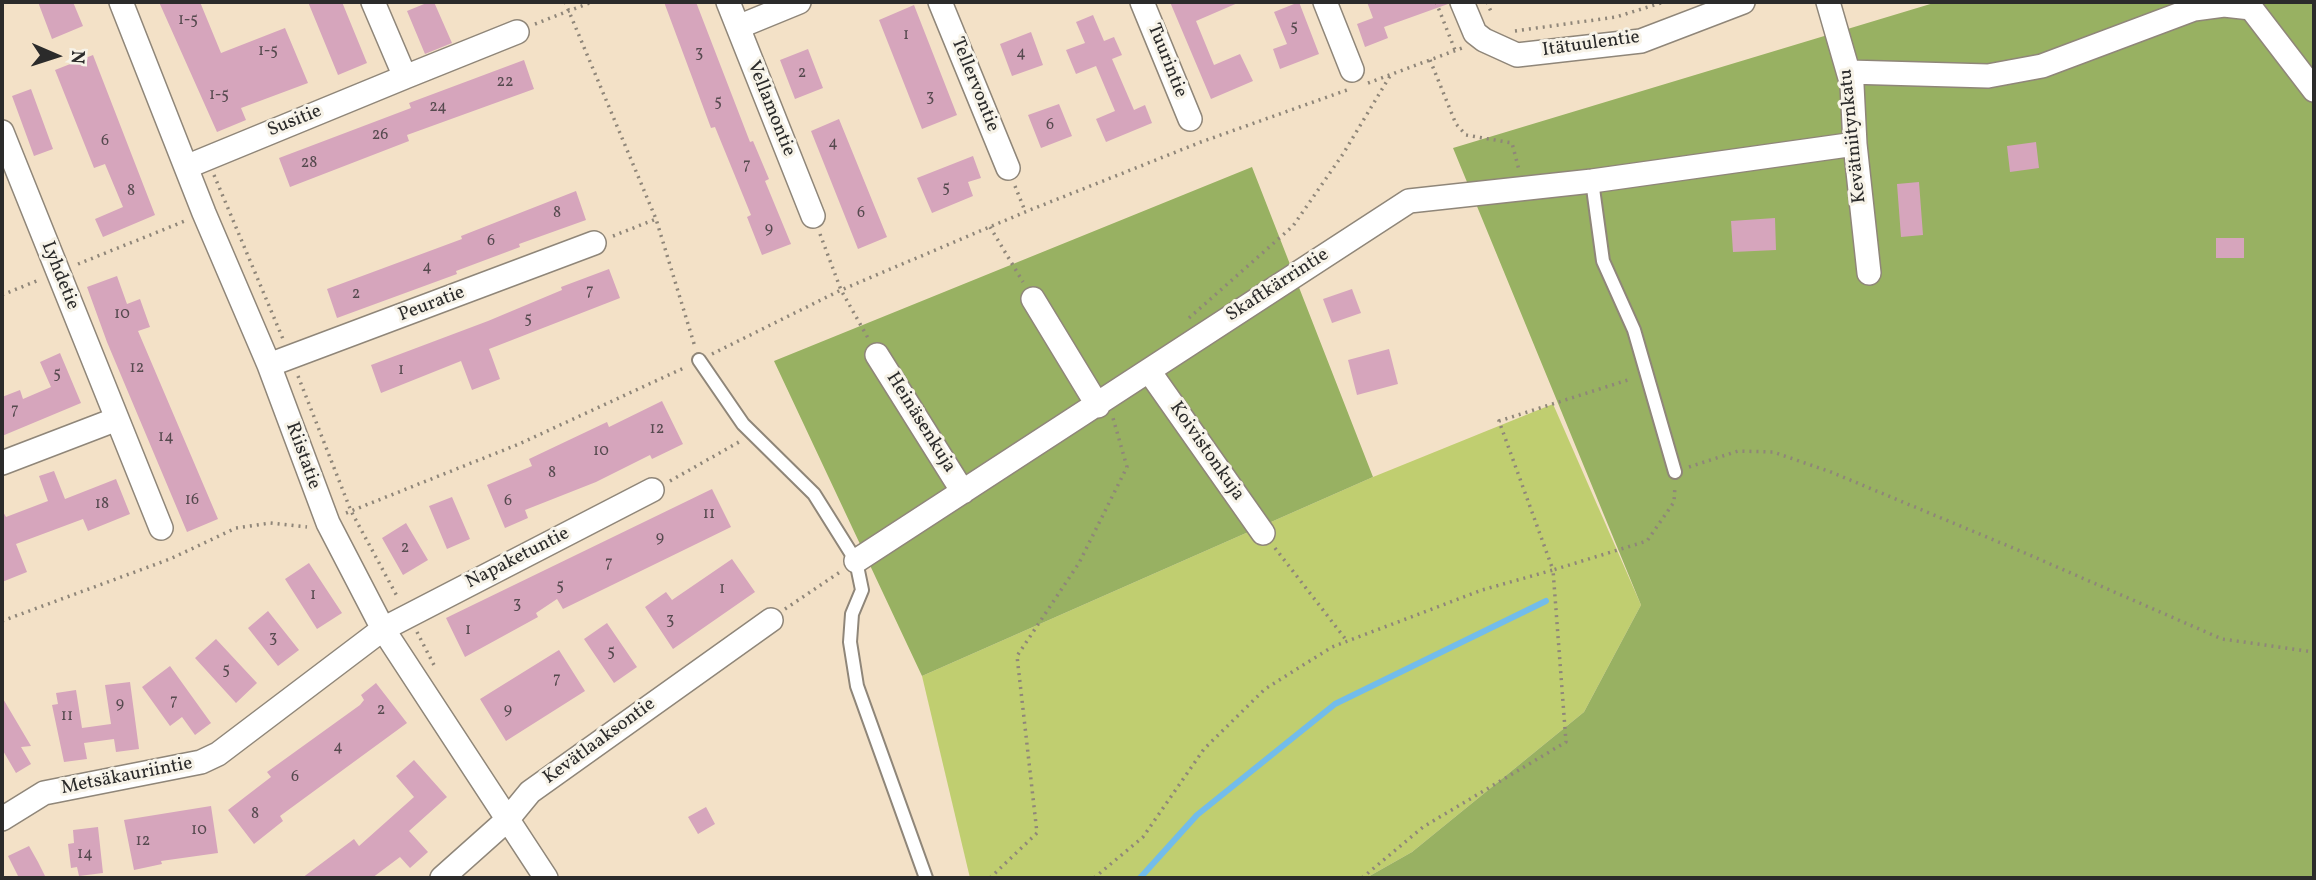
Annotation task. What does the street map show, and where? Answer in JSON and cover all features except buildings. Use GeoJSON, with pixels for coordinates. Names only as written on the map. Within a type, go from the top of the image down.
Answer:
{"type":"FeatureCollection","features":[{"type":"Feature","properties":{"kind":"street","name":"Riistatie"},"geometry":{"type":"LineString","coordinates":[[121,2],[204,213],[269,365],[328,523],[383,629],[546,878]]}},
{"type":"Feature","properties":{"kind":"street"},"geometry":{"type":"LineString","coordinates":[[373,2],[405,77]]}},
{"type":"Feature","properties":{"kind":"street","name":"Vellamontie"},"geometry":{"type":"LineString","coordinates":[[728,2],[813,216]]}},
{"type":"Feature","properties":{"kind":"street"},"geometry":{"type":"LineString","coordinates":[[738,27],[799,2]]}},
{"type":"Feature","properties":{"kind":"street","name":"Tellervontie"},"geometry":{"type":"LineString","coordinates":[[940,2],[1008,168]]}},
{"type":"Feature","properties":{"kind":"street","name":"Tuurintie"},"geometry":{"type":"LineString","coordinates":[[1142,2],[1191,119]]}},
{"type":"Feature","properties":{"kind":"street"},"geometry":{"type":"LineString","coordinates":[[1325,2],[1354,82]]}},
{"type":"Feature","properties":{"kind":"street"},"geometry":{"type":"LineString","coordinates":[[1462,2],[1475,33],[1490,33]]}},
{"type":"Feature","properties":{"kind":"street","name":"Itätuulentie"},"geometry":{"type":"LineString","coordinates":[[1490,33],[1517,55],[1640,41],[1743,2]]}},
{"type":"Feature","properties":{"kind":"street","name":"Kevätniitynkatu"},"geometry":{"type":"LineString","coordinates":[[1828,2],[1849,72],[1869,273]]}},
{"type":"Feature","properties":{"kind":"street"},"geometry":{"type":"LineString","coordinates":[[1849,72],[1988,76],[2042,65],[2194,9],[2251,5],[2314,90]]}},
{"type":"Feature","properties":{"kind":"street","name":"Susitie"},"geometry":{"type":"LineString","coordinates":[[186,167],[517,32]]}},
{"type":"Feature","properties":{"kind":"street","name":"Lyhdetie"},"geometry":{"type":"LineString","coordinates":[[2,132],[161,528]]}},
{"type":"Feature","properties":{"kind":"street","name":"Skaftkärrintie"},"geometry":{"type":"LineString","coordinates":[[856,561],[1103,403],[1149,370],[1409,201],[1592,181],[1855,144]]}},
{"type":"Feature","properties":{"kind":"street","name":"Peuratie"},"geometry":{"type":"LineString","coordinates":[[269,365],[594,243]]}},
{"type":"Feature","properties":{"kind":"street"},"geometry":{"type":"LineString","coordinates":[[1033,299],[1103,403]]}},
{"type":"Feature","properties":{"kind":"street","name":"Heinäsenkuja"},"geometry":{"type":"LineString","coordinates":[[877,355],[963,492]]}},
{"type":"Feature","properties":{"kind":"street","name":"Koivistonkuja"},"geometry":{"type":"LineString","coordinates":[[1149,370],[1264,533]]}},
{"type":"Feature","properties":{"kind":"street"},"geometry":{"type":"LineString","coordinates":[[2,463],[117,419]]}},
{"type":"Feature","properties":{"kind":"street","name":"Napaketuntie"},"geometry":{"type":"LineString","coordinates":[[383,629],[652,490]]}},
{"type":"Feature","properties":{"kind":"street","name":"Kevätlaaksontie"},"geometry":{"type":"LineString","coordinates":[[442,878],[508,820],[530,792],[771,620]]}},
{"type":"Feature","properties":{"kind":"street","name":"Metsäkauriintie"},"geometry":{"type":"LineString","coordinates":[[2,819],[44,793],[209,758],[383,629]]}},
{"type":"Feature","properties":{"kind":"lane"},"geometry":{"type":"LineString","coordinates":[[1592,181],[1604,261],[1634,330],[1675,472]]}},
{"type":"Feature","properties":{"kind":"lane"},"geometry":{"type":"LineString","coordinates":[[699,360],[753,434],[814,494],[856,561],[862,590],[852,614],[850,642],[857,685],[926,878]]}},
{"type":"Feature","properties":{"kind":"path"},"geometry":{"type":"LineString","coordinates":[[565,2],[656,219],[699,360]]}},
{"type":"Feature","properties":{"kind":"path"},"geometry":{"type":"LineString","coordinates":[[517,32],[592,2]]}},
{"type":"Feature","properties":{"kind":"path"},"geometry":{"type":"LineString","coordinates":[[1436,2],[1455,50]]}},
{"type":"Feature","properties":{"kind":"path"},"geometry":{"type":"LineString","coordinates":[[1487,2],[1490,33]]}},
{"type":"Feature","properties":{"kind":"path"},"geometry":{"type":"LineString","coordinates":[[2,621],[170,559],[236,528],[270,523],[317,528],[351,511],[519,444],[841,290],[1025,212],[1354,82],[1391,74],[1430,60],[1490,33],[1616,17],[1664,2]]}},
{"type":"Feature","properties":{"kind":"path"},"geometry":{"type":"LineString","coordinates":[[1430,60],[1456,124],[1466,135],[1512,143],[1523,187]]}},
{"type":"Feature","properties":{"kind":"path"},"geometry":{"type":"LineString","coordinates":[[1188,318],[1293,226],[1343,154],[1391,74]]}},
{"type":"Feature","properties":{"kind":"path"},"geometry":{"type":"LineString","coordinates":[[207,158],[291,358],[351,511],[439,674]]}},
{"type":"Feature","properties":{"kind":"path"},"geometry":{"type":"LineString","coordinates":[[1008,168],[1025,212]]}},
{"type":"Feature","properties":{"kind":"path"},"geometry":{"type":"LineString","coordinates":[[2,295],[204,213]]}},
{"type":"Feature","properties":{"kind":"path"},"geometry":{"type":"LineString","coordinates":[[813,216],[841,290],[877,355]]}},
{"type":"Feature","properties":{"kind":"path"},"geometry":{"type":"LineString","coordinates":[[594,243],[656,219]]}},
{"type":"Feature","properties":{"kind":"path"},"geometry":{"type":"LineString","coordinates":[[990,227],[1033,299]]}},
{"type":"Feature","properties":{"kind":"path"},"geometry":{"type":"LineString","coordinates":[[1362,878],[1423,827],[1566,741],[1553,570],[1499,421],[1647,374]]}},
{"type":"Feature","properties":{"kind":"path"},"geometry":{"type":"LineString","coordinates":[[990,878],[1037,833],[1017,656],[1079,563],[1127,467],[1103,403]]}},
{"type":"Feature","properties":{"kind":"path"},"geometry":{"type":"LineString","coordinates":[[652,490],[753,434]]}},
{"type":"Feature","properties":{"kind":"path"},"geometry":{"type":"LineString","coordinates":[[1094,878],[1143,837],[1204,749],[1265,689],[1332,647],[1347,641],[1482,590],[1647,541],[1674,502],[1675,472],[1738,451],[1773,452],[1831,472],[2222,639],[2314,652]]}},
{"type":"Feature","properties":{"kind":"path"},"geometry":{"type":"LineString","coordinates":[[1264,533],[1347,641]]}},
{"type":"Feature","properties":{"kind":"path"},"geometry":{"type":"LineString","coordinates":[[771,620],[856,561]]}},
{"type":"Feature","properties":{"kind":"green space"},"geometry":{"type":"Polygon","coordinates":[[[1937,2],[2314,2],[2314,878],[1366,878],[1412,852],[1584,712],[1641,605],[1453,148],[1937,2]]]}},
{"type":"Feature","properties":{"kind":"green space"},"geometry":{"type":"Polygon","coordinates":[[[1252,167],[1373,477],[922,676],[774,361],[1252,167]]]}},
{"type":"Feature","properties":{"kind":"green space"},"geometry":{"type":"Polygon","coordinates":[[[1553,404],[1641,605],[1584,712],[1412,852],[1366,878],[970,878],[922,676],[1373,477],[1553,404]]]}},
{"type":"Feature","properties":{"kind":"waterway"},"geometry":{"type":"LineString","coordinates":[[1140,878],[1197,815],[1335,704],[1546,601]]}}]}
